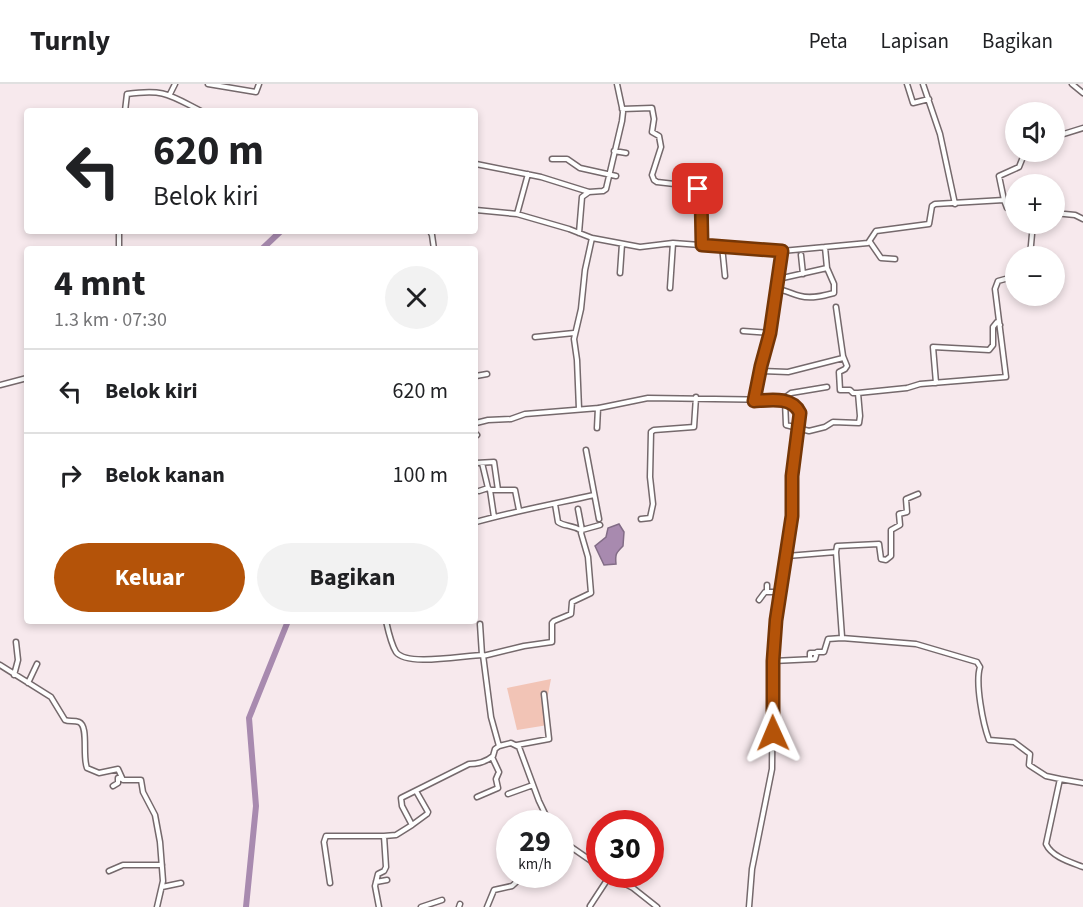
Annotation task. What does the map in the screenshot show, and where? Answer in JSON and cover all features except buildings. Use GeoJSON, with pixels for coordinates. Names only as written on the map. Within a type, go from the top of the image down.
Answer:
{"type":"FeatureCollection","features":[{"type":"Feature","properties":{"kind":"street"},"geometry":{"type":"LineString","coordinates":[[170,94],[175,84]]}},
{"type":"Feature","properties":{"kind":"street"},"geometry":{"type":"LineString","coordinates":[[208,84],[256,92],[259,84]]}},
{"type":"Feature","properties":{"kind":"street"},"geometry":{"type":"LineString","coordinates":[[478,164],[528,174],[589,192],[604,190],[622,121],[617,84]]}},
{"type":"Feature","properties":{"kind":"street"},"geometry":{"type":"LineString","coordinates":[[908,84],[913,102],[929,99]]}},
{"type":"Feature","properties":{"kind":"street"},"geometry":{"type":"LineString","coordinates":[[923,84],[940,134],[955,204]]}},
{"type":"Feature","properties":{"kind":"street"},"geometry":{"type":"LineString","coordinates":[[1072,84],[1083,93]]}},
{"type":"Feature","properties":{"kind":"street"},"geometry":{"type":"LineString","coordinates":[[125,108],[127,94],[141,94],[148,91],[170,94],[196,108]]}},
{"type":"Feature","properties":{"kind":"street"},"geometry":{"type":"LineString","coordinates":[[622,109],[652,108],[654,119],[652,132],[659,136],[661,147],[652,175],[657,182],[692,186],[700,191],[702,245]]}},
{"type":"Feature","properties":{"kind":"street"},"geometry":{"type":"LineString","coordinates":[[1065,134],[1083,128]]}},
{"type":"Feature","properties":{"kind":"street"},"geometry":{"type":"LineString","coordinates":[[614,151],[626,153]]}},
{"type":"Feature","properties":{"kind":"street"},"geometry":{"type":"LineString","coordinates":[[552,159],[567,159],[580,168],[616,176]]}},
{"type":"Feature","properties":{"kind":"street"},"geometry":{"type":"LineString","coordinates":[[870,242],[874,231],[927,224],[930,222],[934,205],[1004,200],[1000,174],[1019,167],[1021,162]]}},
{"type":"Feature","properties":{"kind":"street"},"geometry":{"type":"LineString","coordinates":[[517,214],[528,174]]}},
{"type":"Feature","properties":{"kind":"street"},"geometry":{"type":"LineString","coordinates":[[579,233],[582,197],[589,192]]}},
{"type":"Feature","properties":{"kind":"street"},"geometry":{"type":"LineString","coordinates":[[478,210],[517,214],[592,238],[639,247],[673,243],[800,252],[870,242]]}},
{"type":"Feature","properties":{"kind":"street"},"geometry":{"type":"LineString","coordinates":[[1065,214],[1075,214],[1083,219]]}},
{"type":"Feature","properties":{"kind":"street"},"geometry":{"type":"LineString","coordinates":[[1031,246],[1032,234]]}},
{"type":"Feature","properties":{"kind":"street"},"geometry":{"type":"LineString","coordinates":[[579,409],[574,333],[581,309],[585,270],[592,238]]}},
{"type":"Feature","properties":{"kind":"street"},"geometry":{"type":"LineString","coordinates":[[870,242],[881,258],[895,259]]}},
{"type":"Feature","properties":{"kind":"street"},"geometry":{"type":"LineString","coordinates":[[670,288],[673,243]]}},
{"type":"Feature","properties":{"kind":"street"},"geometry":{"type":"LineString","coordinates":[[620,273],[622,244]]}},
{"type":"Feature","properties":{"kind":"street"},"geometry":{"type":"LineString","coordinates":[[722,246],[725,276]]}},
{"type":"Feature","properties":{"kind":"street"},"geometry":{"type":"LineString","coordinates":[[777,289],[809,297],[834,293],[834,284],[827,268],[825,247]]}},
{"type":"Feature","properties":{"kind":"street"},"geometry":{"type":"LineString","coordinates":[[754,401],[770,333],[782,251]]}},
{"type":"Feature","properties":{"kind":"street"},"geometry":{"type":"LineString","coordinates":[[800,252],[803,274]]}},
{"type":"Feature","properties":{"kind":"street"},"geometry":{"type":"LineString","coordinates":[[778,279],[827,268]]}},
{"type":"Feature","properties":{"kind":"street"},"geometry":{"type":"LineString","coordinates":[[836,306],[846,368],[839,372],[840,390],[858,393],[1006,377],[996,283],[1005,278]]}},
{"type":"Feature","properties":{"kind":"street"},"geometry":{"type":"LineString","coordinates":[[936,383],[933,347],[989,350],[993,345],[993,327],[997,322],[1000,326]]}},
{"type":"Feature","properties":{"kind":"street"},"geometry":{"type":"LineString","coordinates":[[743,331],[770,333]]}},
{"type":"Feature","properties":{"kind":"street"},"geometry":{"type":"LineString","coordinates":[[535,337],[574,333]]}},
{"type":"Feature","properties":{"kind":"street"},"geometry":{"type":"LineString","coordinates":[[760,371],[788,372],[843,358]]}},
{"type":"Feature","properties":{"kind":"street"},"geometry":{"type":"LineString","coordinates":[[478,376],[487,374]]}},
{"type":"Feature","properties":{"kind":"street"},"geometry":{"type":"LineString","coordinates":[[0,385],[24,379]]}},
{"type":"Feature","properties":{"kind":"street"},"geometry":{"type":"LineString","coordinates":[[827,387],[791,393],[784,400],[786,425],[809,431],[825,427],[833,422],[859,423],[858,393]]}},
{"type":"Feature","properties":{"kind":"street"},"geometry":{"type":"LineString","coordinates":[[641,519],[650,518],[654,504],[650,477],[651,432],[694,428],[696,397]]}},
{"type":"Feature","properties":{"kind":"street"},"geometry":{"type":"LineString","coordinates":[[478,422],[525,414],[598,408],[648,398],[784,400],[796,406],[800,411],[792,476],[792,516],[776,620],[773,661],[772,769],[752,869],[749,907]]}},
{"type":"Feature","properties":{"kind":"street"},"geometry":{"type":"LineString","coordinates":[[597,428],[598,408]]}},
{"type":"Feature","properties":{"kind":"street"},"geometry":{"type":"LineString","coordinates":[[586,450],[599,519]]}},
{"type":"Feature","properties":{"kind":"street"},"geometry":{"type":"LineString","coordinates":[[478,463],[494,462],[498,490]]}},
{"type":"Feature","properties":{"kind":"street"},"geometry":{"type":"LineString","coordinates":[[482,463],[494,517]]}},
{"type":"Feature","properties":{"kind":"street"},"geometry":{"type":"LineString","coordinates":[[480,491],[515,490],[519,510]]}},
{"type":"Feature","properties":{"kind":"street"},"geometry":{"type":"LineString","coordinates":[[842,638],[837,546],[879,544],[881,559],[886,560],[891,556],[891,529],[900,525],[899,514],[907,512],[906,499],[918,494]]}},
{"type":"Feature","properties":{"kind":"street"},"geometry":{"type":"LineString","coordinates":[[478,521],[519,510],[530,510],[594,495]]}},
{"type":"Feature","properties":{"kind":"street"},"geometry":{"type":"LineString","coordinates":[[555,504],[558,522],[573,525],[582,530],[600,525]]}},
{"type":"Feature","properties":{"kind":"street"},"geometry":{"type":"LineString","coordinates":[[387,624],[395,651],[404,657],[442,658],[483,655],[552,642],[554,621],[569,615],[572,602],[591,593],[588,557],[578,508]]}},
{"type":"Feature","properties":{"kind":"street"},"geometry":{"type":"LineString","coordinates":[[787,556],[836,552]]}},
{"type":"Feature","properties":{"kind":"street"},"geometry":{"type":"LineString","coordinates":[[767,585],[767,592]]}},
{"type":"Feature","properties":{"kind":"street"},"geometry":{"type":"LineString","coordinates":[[759,600],[767,592],[782,592]]}},
{"type":"Feature","properties":{"kind":"street"},"geometry":{"type":"LineString","coordinates":[[480,624],[491,717],[499,746]]}},
{"type":"Feature","properties":{"kind":"street"},"geometry":{"type":"LineString","coordinates":[[773,661],[816,659],[817,653],[824,652],[828,639],[842,638],[916,644],[977,662],[980,668],[977,678],[978,689],[989,740],[1014,742],[1030,754],[1029,765],[1048,777],[1083,783]]}},
{"type":"Feature","properties":{"kind":"street"},"geometry":{"type":"LineString","coordinates":[[14,675],[18,660],[16,642]]}},
{"type":"Feature","properties":{"kind":"street"},"geometry":{"type":"LineString","coordinates":[[28,683],[37,664]]}},
{"type":"Feature","properties":{"kind":"street"},"geometry":{"type":"LineString","coordinates":[[0,665],[53,699],[64,720],[78,721],[84,727],[83,754],[87,768],[99,773],[118,769],[122,779]]}},
{"type":"Feature","properties":{"kind":"street"},"geometry":{"type":"LineString","coordinates":[[516,745],[549,739],[544,694]]}},
{"type":"Feature","properties":{"kind":"street"},"geometry":{"type":"LineString","coordinates":[[412,825],[401,800],[403,796],[469,764],[480,764],[492,758],[495,749],[499,746],[511,743],[521,750],[544,810]]}},
{"type":"Feature","properties":{"kind":"street"},"geometry":{"type":"LineString","coordinates":[[477,797],[498,788],[496,779],[499,772],[492,758]]}},
{"type":"Feature","properties":{"kind":"street"},"geometry":{"type":"LineString","coordinates":[[113,786],[118,784],[118,777],[138,779],[142,782],[143,792],[155,815],[162,865],[162,887],[157,907]]}},
{"type":"Feature","properties":{"kind":"street"},"geometry":{"type":"LineString","coordinates":[[1060,779],[1046,844],[1049,850],[1056,855],[1083,867]]}},
{"type":"Feature","properties":{"kind":"street"},"geometry":{"type":"LineString","coordinates":[[508,794],[533,785]]}},
{"type":"Feature","properties":{"kind":"street"},"geometry":{"type":"LineString","coordinates":[[330,883],[325,854],[326,836],[396,835],[428,812],[416,791]]}},
{"type":"Feature","properties":{"kind":"street"},"geometry":{"type":"LineString","coordinates":[[379,907],[375,882],[378,874],[386,867],[384,836]]}},
{"type":"Feature","properties":{"kind":"street"},"geometry":{"type":"LineString","coordinates":[[109,871],[123,865],[162,865]]}},
{"type":"Feature","properties":{"kind":"street"},"geometry":{"type":"LineString","coordinates":[[375,882],[387,880]]}},
{"type":"Feature","properties":{"kind":"street"},"geometry":{"type":"LineString","coordinates":[[162,887],[181,883]]}},
{"type":"Feature","properties":{"kind":"street"},"geometry":{"type":"LineString","coordinates":[[487,907],[494,890],[503,888]]}},
{"type":"Feature","properties":{"kind":"street"},"geometry":{"type":"LineString","coordinates":[[590,906],[601,888]]}},
{"type":"Feature","properties":{"kind":"street"},"geometry":{"type":"LineString","coordinates":[[633,888],[657,907]]}},
{"type":"Feature","properties":{"kind":"street"},"geometry":{"type":"LineString","coordinates":[[421,907],[442,900]]}},
{"type":"Feature","properties":{"kind":"shaded area"},"geometry":{"type":"Polygon","coordinates":[[[619,524],[624,532],[623,546],[616,554],[616,564],[604,565],[595,546],[606,537],[608,528],[619,524]]]}},
{"type":"Feature","properties":{"kind":"shaded area"},"geometry":{"type":"Polygon","coordinates":[[[551,679],[546,705],[548,725],[517,730],[507,688],[551,679]]]}},
{"type":"Feature","properties":{"kind":"waterway"},"geometry":{"type":"LineString","coordinates":[[265,246],[278,234]]}},
{"type":"Feature","properties":{"kind":"waterway"},"geometry":{"type":"LineString","coordinates":[[246,907],[256,806],[249,718],[287,624]]}},
{"type":"Feature","properties":{"kind":"route"},"geometry":{"type":"LineString","coordinates":[[698,189],[702,206],[702,245],[782,251],[770,333],[754,401],[782,400],[796,406],[800,413],[792,476],[792,516],[776,620],[773,661],[773,733]]}}]}
